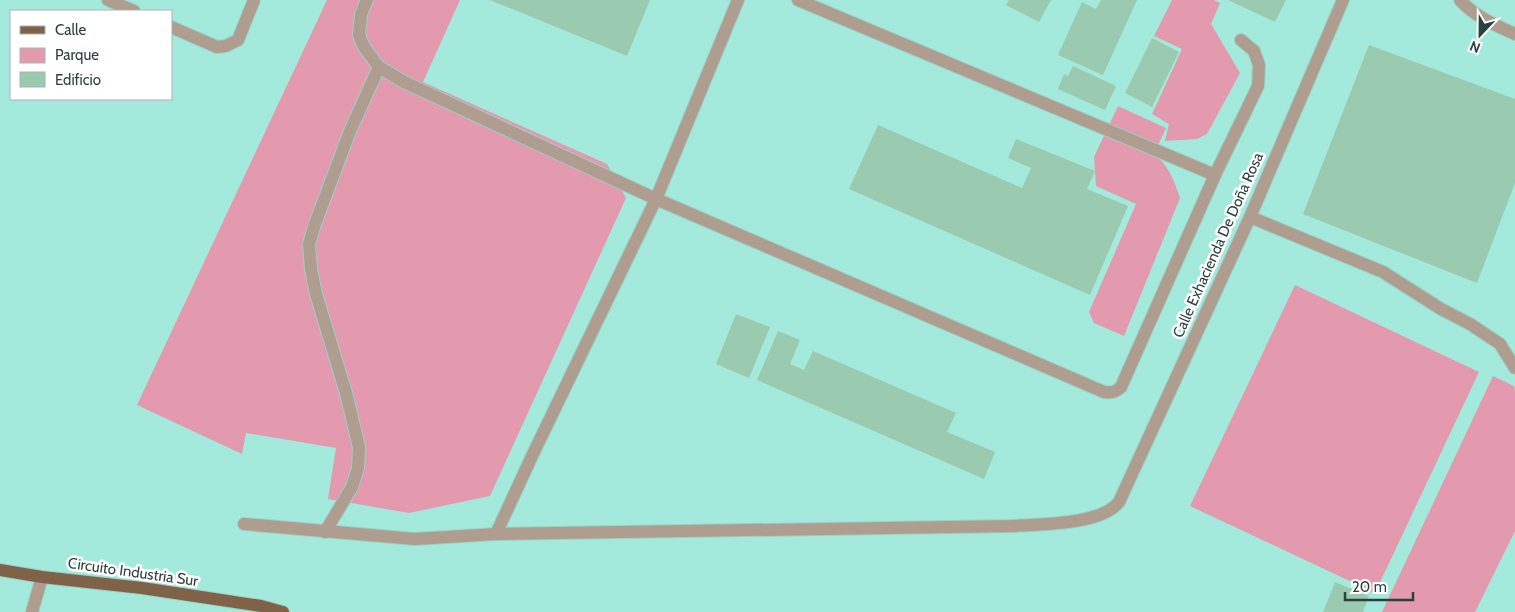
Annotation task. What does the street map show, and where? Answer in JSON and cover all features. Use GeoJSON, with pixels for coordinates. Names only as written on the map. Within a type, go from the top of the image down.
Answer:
{"type":"FeatureCollection","features":[{"type":"Feature","properties":{"kind":"main road","name":"Circuito Industria Sur"},"geometry":{"type":"LineString","coordinates":[[0,570],[42,577],[142,588],[261,606],[283,612]]}},
{"type":"Feature","properties":{"kind":"lane"},"geometry":{"type":"LineString","coordinates":[[108,0],[132,10]]}},
{"type":"Feature","properties":{"kind":"lane"},"geometry":{"type":"LineString","coordinates":[[172,28],[217,47],[226,46],[238,40],[254,0]]}},
{"type":"Feature","properties":{"kind":"lane"},"geometry":{"type":"LineString","coordinates":[[367,0],[361,14],[359,35],[364,46],[379,67],[404,82],[656,199],[1104,392],[1116,392],[1121,386],[1215,175],[1258,86],[1259,65],[1254,51],[1241,40]]}},
{"type":"Feature","properties":{"kind":"lane"},"geometry":{"type":"LineString","coordinates":[[244,524],[415,538],[496,534],[656,199],[738,0]]}},
{"type":"Feature","properties":{"kind":"lane"},"geometry":{"type":"LineString","coordinates":[[798,0],[1215,175]]}},
{"type":"Feature","properties":{"kind":"lane","name":"Calle Exhacienda De Doña Rosa"},"geometry":{"type":"LineString","coordinates":[[496,534],[1013,526],[1081,520],[1106,513],[1119,502],[1250,217],[1343,0]]}},
{"type":"Feature","properties":{"kind":"lane"},"geometry":{"type":"LineString","coordinates":[[1460,0],[1466,7],[1492,24],[1515,34]]}},
{"type":"Feature","properties":{"kind":"lane"},"geometry":{"type":"LineString","coordinates":[[326,532],[352,487],[358,468],[359,447],[346,393],[316,294],[310,269],[309,244],[350,130],[379,67]]}},
{"type":"Feature","properties":{"kind":"lane"},"geometry":{"type":"LineString","coordinates":[[1250,217],[1383,272],[1440,309],[1470,324],[1500,344],[1515,368]]}},
{"type":"Feature","properties":{"kind":"lane"},"geometry":{"type":"LineString","coordinates":[[32,612],[42,577]]}},
{"type":"Feature","properties":{"kind":"shaded area"},"geometry":{"type":"Polygon","coordinates":[[[0,0],[1515,0],[1515,612],[0,612],[0,0]]]}},
{"type":"Feature","properties":{"kind":"green space"},"geometry":{"type":"Polygon","coordinates":[[[327,0],[460,0],[423,82],[607,164],[626,198],[490,496],[409,513],[328,499],[336,448],[246,433],[242,454],[137,405],[327,0]]]}},
{"type":"Feature","properties":{"kind":"green space"},"geometry":{"type":"Polygon","coordinates":[[[1172,0],[1214,0],[1220,3],[1211,24],[1240,73],[1207,134],[1197,139],[1165,141],[1169,124],[1152,114],[1182,49],[1154,36],[1172,0]]]}},
{"type":"Feature","properties":{"kind":"green space"},"geometry":{"type":"Polygon","coordinates":[[[1118,106],[1166,128],[1154,154],[1164,163],[1176,185],[1180,198],[1124,336],[1094,323],[1089,312],[1136,204],[1096,186],[1094,157],[1118,106]]]}},
{"type":"Feature","properties":{"kind":"green space"},"geometry":{"type":"Polygon","coordinates":[[[1295,285],[1479,372],[1375,593],[1190,506],[1295,285]]]}},
{"type":"Feature","properties":{"kind":"green space"},"geometry":{"type":"Polygon","coordinates":[[[1493,376],[1514,386],[1515,391],[1515,531],[1475,612],[1382,612],[1493,376]]]}},
{"type":"Feature","properties":{"kind":"building"},"geometry":{"type":"Polygon","coordinates":[[[490,0],[650,0],[627,56],[490,0]]]}},
{"type":"Feature","properties":{"kind":"building"},"geometry":{"type":"Polygon","coordinates":[[[1009,0],[1051,0],[1039,22],[1006,5],[1009,0]]]}},
{"type":"Feature","properties":{"kind":"building"},"geometry":{"type":"Polygon","coordinates":[[[1101,0],[1137,0],[1103,75],[1058,55],[1082,2],[1096,9],[1101,0]]]}},
{"type":"Feature","properties":{"kind":"building"},"geometry":{"type":"Polygon","coordinates":[[[1228,0],[1286,0],[1275,22],[1228,0]]]}},
{"type":"Feature","properties":{"kind":"building"},"geometry":{"type":"Polygon","coordinates":[[[1152,38],[1179,52],[1152,107],[1125,93],[1152,38]]]}},
{"type":"Feature","properties":{"kind":"building"},"geometry":{"type":"Polygon","coordinates":[[[1369,45],[1515,99],[1515,183],[1477,283],[1303,214],[1369,45]]]}},
{"type":"Feature","properties":{"kind":"building"},"geometry":{"type":"Polygon","coordinates":[[[1073,66],[1116,86],[1105,110],[1058,89],[1064,74],[1068,76],[1073,66]]]}},
{"type":"Feature","properties":{"kind":"building"},"geometry":{"type":"Polygon","coordinates":[[[878,125],[1022,188],[1031,168],[1008,158],[1016,139],[1095,171],[1087,189],[1128,206],[1090,295],[849,189],[878,125]]]}},
{"type":"Feature","properties":{"kind":"building"},"geometry":{"type":"Polygon","coordinates":[[[736,314],[770,327],[749,378],[716,364],[736,314]]]}},
{"type":"Feature","properties":{"kind":"building"},"geometry":{"type":"Polygon","coordinates":[[[778,331],[800,340],[790,364],[804,370],[813,351],[956,413],[947,432],[995,452],[984,479],[757,380],[778,331]]]}},
{"type":"Feature","properties":{"kind":"building"},"geometry":{"type":"Polygon","coordinates":[[[1335,582],[1369,596],[1363,612],[1323,612],[1335,582]]]}}]}
